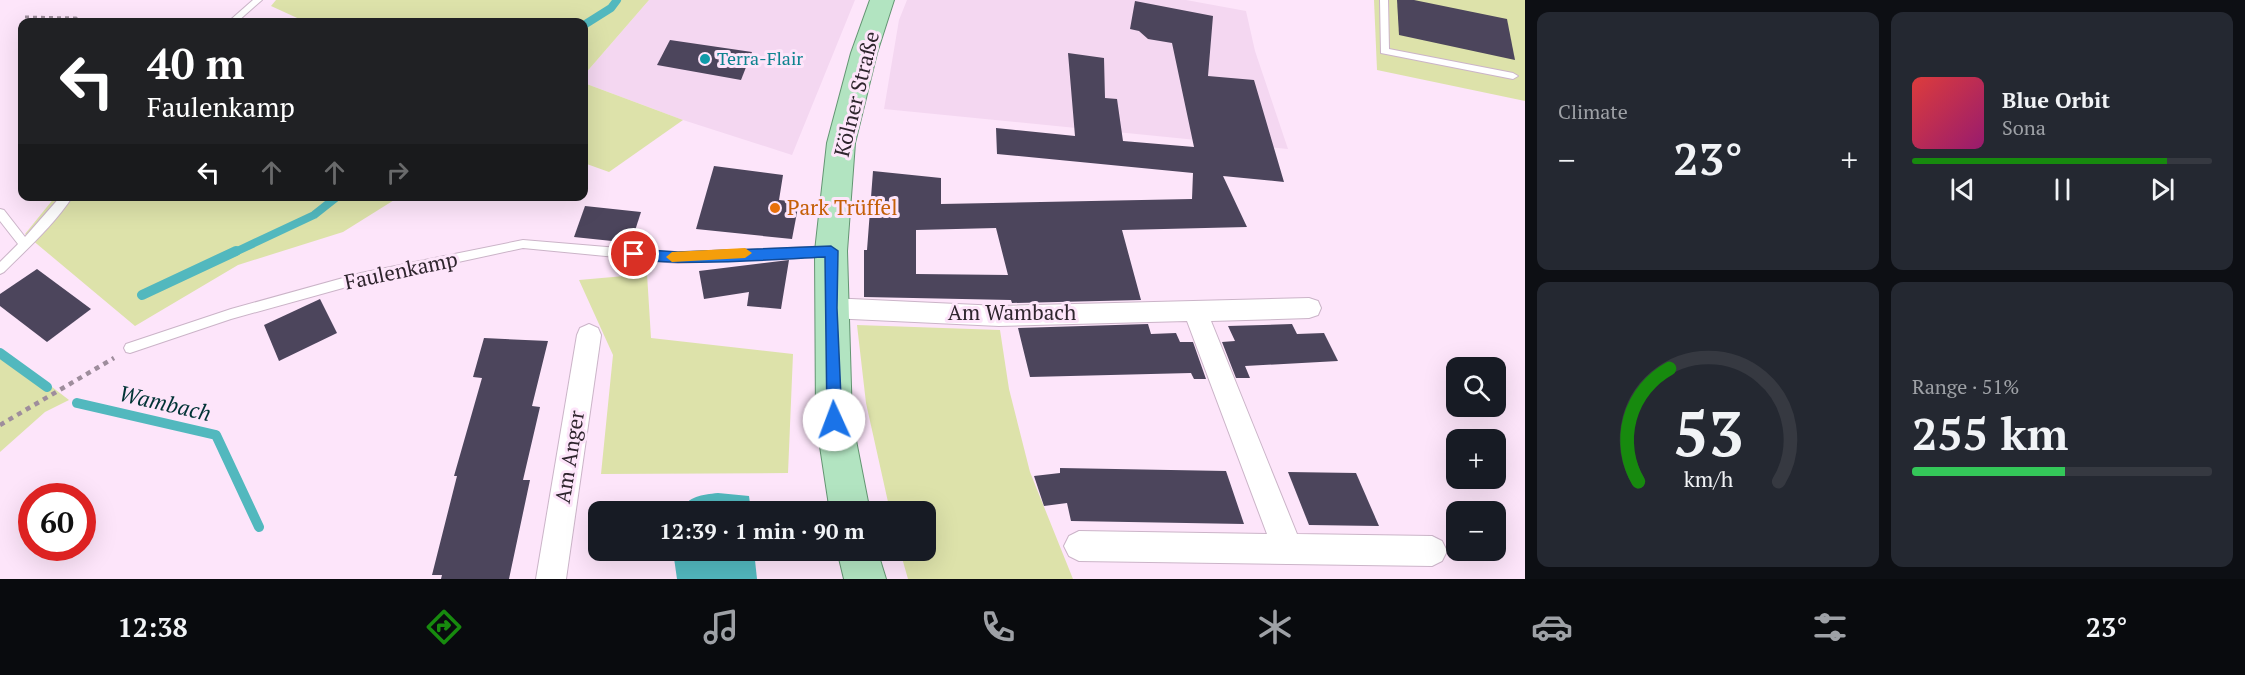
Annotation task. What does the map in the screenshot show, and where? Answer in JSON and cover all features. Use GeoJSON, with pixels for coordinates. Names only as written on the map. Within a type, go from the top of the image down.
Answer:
{"type":"FeatureCollection","features":[{"type":"Feature","properties":{"kind":"main road","name":"Kölner Straße"},"geometry":{"type":"LineString","coordinates":[[848,501],[834,420],[830,308],[831,251],[841,143],[864,53],[882,0]]}},
{"type":"Feature","properties":{"kind":"main road"},"geometry":{"type":"LineString","coordinates":[[860,561],[865,579]]}},
{"type":"Feature","properties":{"kind":"street","name":"Am Wambach"},"geometry":{"type":"LineString","coordinates":[[830,308],[999,316],[1309,308]]}},
{"type":"Feature","properties":{"kind":"street"},"geometry":{"type":"LineString","coordinates":[[1195,311],[1288,550]]}},
{"type":"Feature","properties":{"kind":"street","name":"Am Anger"},"geometry":{"type":"LineString","coordinates":[[551,579],[589,335]]}},
{"type":"Feature","properties":{"kind":"street"},"geometry":{"type":"LineString","coordinates":[[1079,546],[1432,551]]}},
{"type":"Feature","properties":{"kind":"lane"},"geometry":{"type":"LineString","coordinates":[[237,18],[258,0]]}},
{"type":"Feature","properties":{"kind":"lane"},"geometry":{"type":"LineString","coordinates":[[1384,0],[1384,51],[1513,76]]}},
{"type":"Feature","properties":{"kind":"lane"},"geometry":{"type":"LineString","coordinates":[[0,269],[25,245],[64,201]]}},
{"type":"Feature","properties":{"kind":"lane"},"geometry":{"type":"LineString","coordinates":[[0,213],[25,245]]}},
{"type":"Feature","properties":{"kind":"lane","name":"Faulenkamp"},"geometry":{"type":"LineString","coordinates":[[130,348],[231,314],[361,278],[523,244],[678,258],[831,251]]}},
{"type":"Feature","properties":{"kind":"path"},"geometry":{"type":"LineString","coordinates":[[25,18],[76,18]]}},
{"type":"Feature","properties":{"kind":"path"},"geometry":{"type":"LineString","coordinates":[[0,425],[10,416],[130,348]]}},
{"type":"Feature","properties":{"kind":"shaded area"},"geometry":{"type":"Polygon","coordinates":[[[649,0],[855,0],[792,155],[683,120],[588,84],[588,70],[649,0]]]}},
{"type":"Feature","properties":{"kind":"shaded area"},"geometry":{"type":"Polygon","coordinates":[[[907,0],[1186,0],[1246,11],[1255,51],[1288,149],[884,109],[899,20],[907,0]]]}},
{"type":"Feature","properties":{"kind":"green space"},"geometry":{"type":"Polygon","coordinates":[[[276,0],[649,0],[588,70],[588,18],[297,18],[271,6],[276,0]]]}},
{"type":"Feature","properties":{"kind":"green space"},"geometry":{"type":"Polygon","coordinates":[[[1374,0],[1525,0],[1525,101],[1377,70],[1374,0]]]}},
{"type":"Feature","properties":{"kind":"green space"},"geometry":{"type":"Polygon","coordinates":[[[588,84],[683,120],[609,172],[588,164],[588,84]]]}},
{"type":"Feature","properties":{"kind":"green space"},"geometry":{"type":"Polygon","coordinates":[[[52,201],[393,201],[343,232],[238,265],[135,326],[25,234],[52,201]]]}},
{"type":"Feature","properties":{"kind":"green space"},"geometry":{"type":"Polygon","coordinates":[[[647,274],[651,338],[793,354],[788,473],[601,474],[613,355],[579,280],[647,274]]]}},
{"type":"Feature","properties":{"kind":"green space"},"geometry":{"type":"Polygon","coordinates":[[[857,325],[1000,330],[1009,389],[1030,472],[1073,579],[908,579],[903,561],[936,561],[936,501],[888,501],[866,403],[857,325]]]}},
{"type":"Feature","properties":{"kind":"green space"},"geometry":{"type":"Polygon","coordinates":[[[0,351],[9,354],[69,400],[45,412],[0,452],[0,351]]]}},
{"type":"Feature","properties":{"kind":"water"},"geometry":{"type":"Polygon","coordinates":[[[718,493],[749,496],[750,501],[688,501],[718,493]]]}},
{"type":"Feature","properties":{"kind":"water"},"geometry":{"type":"Polygon","coordinates":[[[674,561],[755,561],[757,579],[677,579],[674,561]]]}},
{"type":"Feature","properties":{"kind":"building"},"geometry":{"type":"Polygon","coordinates":[[[1397,0],[1414,0],[1507,19],[1515,60],[1399,35],[1397,0]]]}},
{"type":"Feature","properties":{"kind":"building"},"geometry":{"type":"Polygon","coordinates":[[[1135,1],[1213,16],[1208,76],[1254,80],[1284,182],[1223,176],[1247,227],[1122,230],[1141,300],[1012,303],[1011,300],[864,297],[864,250],[867,250],[873,171],[941,178],[941,204],[1192,199],[1193,173],[997,154],[996,128],[1075,136],[1068,53],[1104,58],[1105,98],[1117,99],[1123,141],[1194,147],[1172,43],[1148,39],[1139,31],[1130,29],[1135,1]],[[996,228],[916,230],[916,274],[1008,275],[996,228]]]}},
{"type":"Feature","properties":{"kind":"building","name":"Terra-Flair"},"geometry":{"type":"Polygon","coordinates":[[[670,40],[752,52],[741,80],[657,65],[670,40]]]}},
{"type":"Feature","properties":{"kind":"building"},"geometry":{"type":"Polygon","coordinates":[[[714,166],[783,175],[779,200],[799,202],[792,239],[696,229],[714,166]]]}},
{"type":"Feature","properties":{"kind":"building"},"geometry":{"type":"Polygon","coordinates":[[[585,206],[641,212],[631,243],[574,237],[585,206]]]}},
{"type":"Feature","properties":{"kind":"building"},"geometry":{"type":"Polygon","coordinates":[[[789,260],[781,309],[747,306],[749,292],[704,299],[699,271],[789,260]]]}},
{"type":"Feature","properties":{"kind":"building"},"geometry":{"type":"Polygon","coordinates":[[[37,269],[91,309],[47,342],[0,306],[0,294],[37,269]]]}},
{"type":"Feature","properties":{"kind":"building"},"geometry":{"type":"Polygon","coordinates":[[[320,299],[337,333],[279,361],[264,325],[320,299]]]}},
{"type":"Feature","properties":{"kind":"building"},"geometry":{"type":"Polygon","coordinates":[[[1148,324],[1151,334],[1176,333],[1180,342],[1193,342],[1206,379],[1194,379],[1191,373],[1030,377],[1018,328],[1148,324]]]}},
{"type":"Feature","properties":{"kind":"building"},"geometry":{"type":"Polygon","coordinates":[[[1292,324],[1297,334],[1324,333],[1338,361],[1245,366],[1250,378],[1236,378],[1222,342],[1235,341],[1228,326],[1292,324]]]}},
{"type":"Feature","properties":{"kind":"building"},"geometry":{"type":"Polygon","coordinates":[[[484,338],[548,341],[532,406],[540,407],[523,480],[530,480],[509,579],[441,579],[442,575],[432,575],[457,476],[454,476],[482,378],[473,377],[484,338]]]}},
{"type":"Feature","properties":{"kind":"building"},"geometry":{"type":"Polygon","coordinates":[[[1060,468],[1226,471],[1244,524],[1071,521],[1067,503],[1044,506],[1034,476],[1060,473],[1060,468]]]}},
{"type":"Feature","properties":{"kind":"building"},"geometry":{"type":"Polygon","coordinates":[[[1288,472],[1356,473],[1379,526],[1309,525],[1288,472]]]}},
{"type":"Feature","properties":{"kind":"waterway"},"geometry":{"type":"LineString","coordinates":[[588,22],[611,8],[617,0]]}},
{"type":"Feature","properties":{"kind":"waterway"},"geometry":{"type":"LineString","coordinates":[[233,253],[314,215],[332,201]]}},
{"type":"Feature","properties":{"kind":"waterway"},"geometry":{"type":"LineString","coordinates":[[142,295],[236,251]]}},
{"type":"Feature","properties":{"kind":"waterway","name":"Wambach"},"geometry":{"type":"LineString","coordinates":[[0,353],[47,387]]}},
{"type":"Feature","properties":{"kind":"waterway","name":"Wambach"},"geometry":{"type":"LineString","coordinates":[[77,403],[216,435],[259,527]]}},
{"type":"Feature","properties":{"kind":"slow traffic"},"geometry":{"type":"LineString","coordinates":[[672,257],[745,253]]}},
{"type":"Feature","properties":{"kind":"place","name":"Terra-Flair"},"geometry":{"type":"Point","coordinates":[705,59]}},
{"type":"Feature","properties":{"kind":"place","name":"Park Trüffel"},"geometry":{"type":"Point","coordinates":[775,208]}},
{"type":"Feature","properties":{"kind":"route"},"geometry":{"type":"LineString","coordinates":[[634,254],[678,258],[742,253],[831,251],[830,308],[834,420]]}}]}
